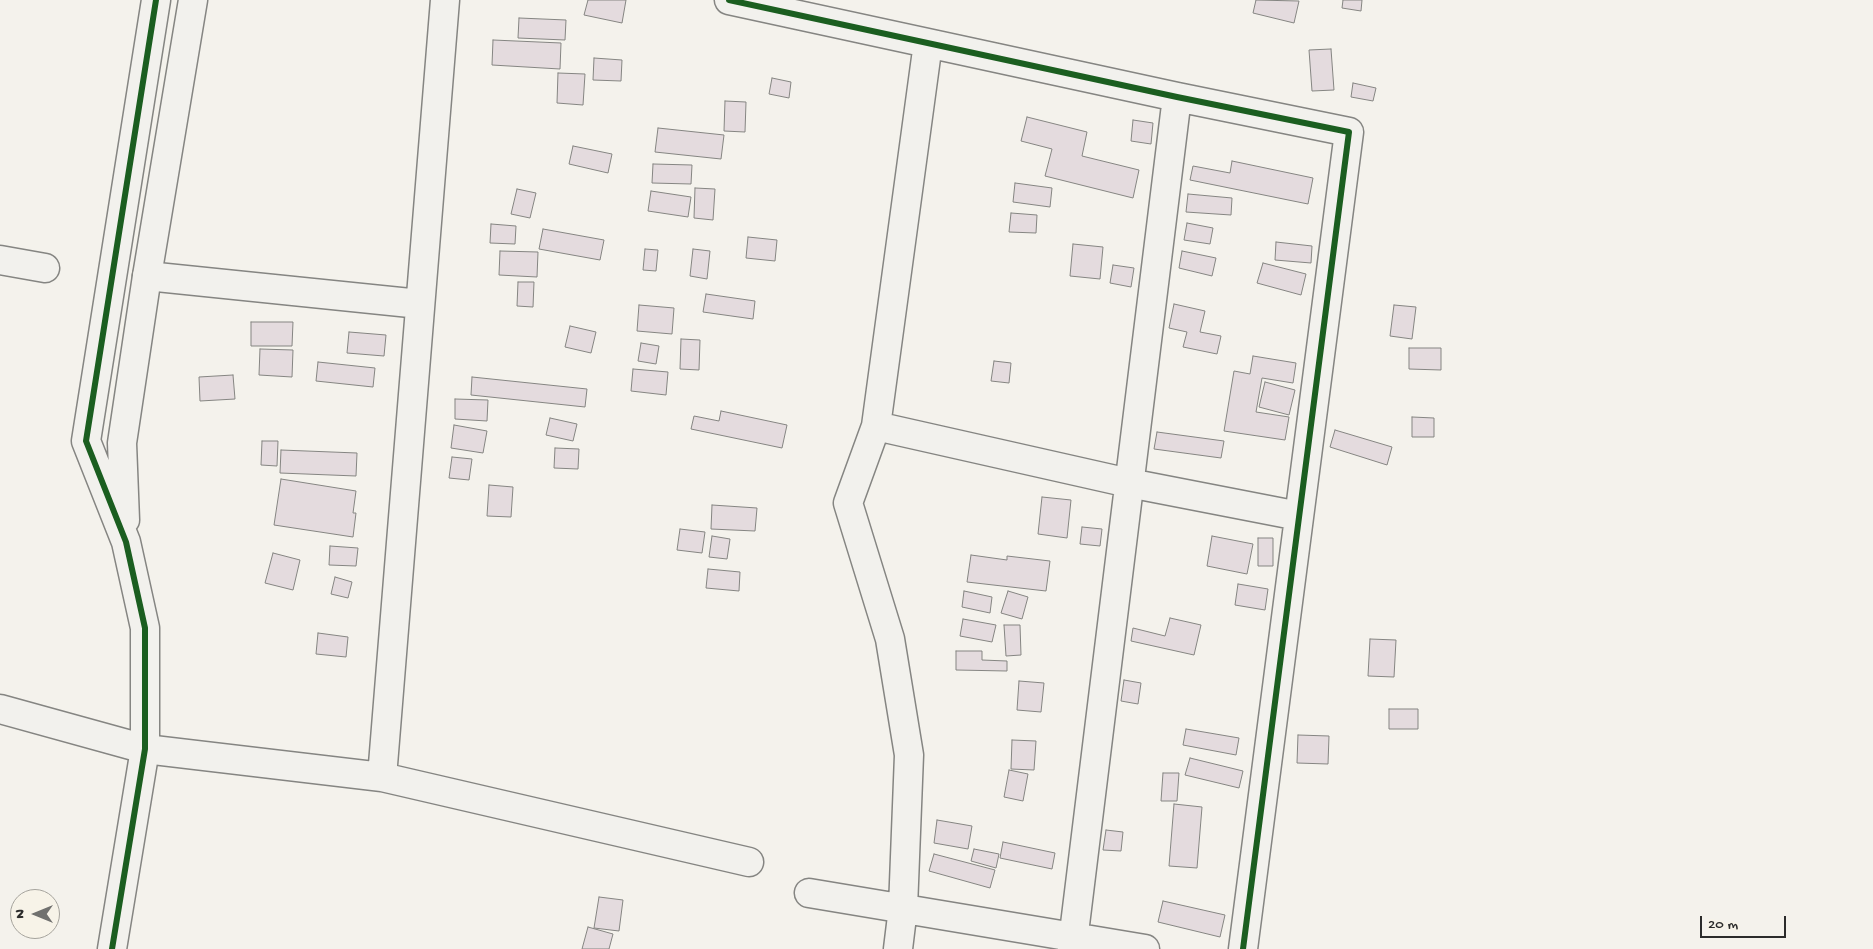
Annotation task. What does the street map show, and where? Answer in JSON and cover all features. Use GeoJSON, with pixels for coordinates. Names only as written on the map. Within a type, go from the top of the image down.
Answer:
{"type":"FeatureCollection","features":[{"type":"Feature","properties":{"kind":"street"},"geometry":{"type":"LineString","coordinates":[[112,949],[145,749],[145,628],[126,542],[86,440],[156,0]]}},
{"type":"Feature","properties":{"kind":"street"},"geometry":{"type":"LineString","coordinates":[[126,542],[122,443],[147,276],[193,0]]}},
{"type":"Feature","properties":{"kind":"street"},"geometry":{"type":"LineString","coordinates":[[382,777],[445,0]]}},
{"type":"Feature","properties":{"kind":"street"},"geometry":{"type":"LineString","coordinates":[[729,0],[821,10],[928,43],[1349,132],[1243,949]]}},
{"type":"Feature","properties":{"kind":"street"},"geometry":{"type":"LineString","coordinates":[[898,949],[903,908],[909,755],[890,639],[848,503],[876,426],[928,43]]}},
{"type":"Feature","properties":{"kind":"street"},"geometry":{"type":"LineString","coordinates":[[1073,943],[1177,97]]}},
{"type":"Feature","properties":{"kind":"street"},"geometry":{"type":"LineString","coordinates":[[0,260],[44,268]]}},
{"type":"Feature","properties":{"kind":"street"},"geometry":{"type":"LineString","coordinates":[[147,276],[420,304]]}},
{"type":"Feature","properties":{"kind":"street"},"geometry":{"type":"LineString","coordinates":[[876,426],[1129,482],[1300,516]]}},
{"type":"Feature","properties":{"kind":"street"},"geometry":{"type":"LineString","coordinates":[[0,709],[145,749],[382,777],[749,862]]}},
{"type":"Feature","properties":{"kind":"street"},"geometry":{"type":"LineString","coordinates":[[810,892],[903,908],[1073,943],[1145,949]]}},
{"type":"Feature","properties":{"kind":"building"},"geometry":{"type":"Polygon","coordinates":[[[588,0],[626,0],[622,23],[584,15],[588,0]]]}},
{"type":"Feature","properties":{"kind":"building"},"geometry":{"type":"Polygon","coordinates":[[[1256,0],[1299,1],[1294,23],[1253,13],[1256,0]]]}},
{"type":"Feature","properties":{"kind":"building"},"geometry":{"type":"Polygon","coordinates":[[[1343,0],[1362,0],[1361,11],[1342,8],[1343,0]]]}},
{"type":"Feature","properties":{"kind":"building"},"geometry":{"type":"Polygon","coordinates":[[[519,18],[566,20],[565,40],[518,38],[519,18]]]}},
{"type":"Feature","properties":{"kind":"building"},"geometry":{"type":"Polygon","coordinates":[[[493,40],[561,43],[560,69],[492,65],[493,40]]]}},
{"type":"Feature","properties":{"kind":"building"},"geometry":{"type":"Polygon","coordinates":[[[1331,49],[1334,90],[1312,91],[1309,50],[1331,49]]]}},
{"type":"Feature","properties":{"kind":"building"},"geometry":{"type":"Polygon","coordinates":[[[594,58],[622,60],[621,81],[593,80],[594,58]]]}},
{"type":"Feature","properties":{"kind":"building"},"geometry":{"type":"Polygon","coordinates":[[[558,73],[585,74],[583,105],[557,103],[558,73]]]}},
{"type":"Feature","properties":{"kind":"building"},"geometry":{"type":"Polygon","coordinates":[[[772,78],[791,82],[789,98],[769,94],[772,78]]]}},
{"type":"Feature","properties":{"kind":"building"},"geometry":{"type":"Polygon","coordinates":[[[1353,83],[1376,88],[1373,101],[1351,97],[1353,83]]]}},
{"type":"Feature","properties":{"kind":"building"},"geometry":{"type":"Polygon","coordinates":[[[725,101],[746,102],[745,132],[724,131],[725,101]]]}},
{"type":"Feature","properties":{"kind":"building"},"geometry":{"type":"Polygon","coordinates":[[[1027,117],[1087,132],[1082,156],[1139,170],[1133,198],[1045,176],[1052,149],[1021,141],[1027,117]]]}},
{"type":"Feature","properties":{"kind":"building"},"geometry":{"type":"Polygon","coordinates":[[[1133,120],[1153,123],[1151,144],[1131,141],[1133,120]]]}},
{"type":"Feature","properties":{"kind":"building"},"geometry":{"type":"Polygon","coordinates":[[[658,128],[724,135],[721,159],[655,152],[658,128]]]}},
{"type":"Feature","properties":{"kind":"building"},"geometry":{"type":"Polygon","coordinates":[[[573,146],[612,154],[608,173],[569,164],[573,146]]]}},
{"type":"Feature","properties":{"kind":"building"},"geometry":{"type":"Polygon","coordinates":[[[1232,161],[1313,178],[1308,204],[1190,180],[1193,166],[1230,173],[1232,161]]]}},
{"type":"Feature","properties":{"kind":"building"},"geometry":{"type":"Polygon","coordinates":[[[653,164],[692,165],[691,184],[652,183],[653,164]]]}},
{"type":"Feature","properties":{"kind":"building"},"geometry":{"type":"Polygon","coordinates":[[[1015,183],[1052,188],[1050,207],[1013,202],[1015,183]]]}},
{"type":"Feature","properties":{"kind":"building"},"geometry":{"type":"Polygon","coordinates":[[[695,188],[715,189],[713,220],[694,218],[695,188]]]}},
{"type":"Feature","properties":{"kind":"building"},"geometry":{"type":"Polygon","coordinates":[[[517,189],[536,193],[530,218],[511,214],[517,189]]]}},
{"type":"Feature","properties":{"kind":"building"},"geometry":{"type":"Polygon","coordinates":[[[651,191],[691,197],[688,217],[648,211],[651,191]]]}},
{"type":"Feature","properties":{"kind":"building"},"geometry":{"type":"Polygon","coordinates":[[[1188,194],[1232,198],[1231,215],[1186,212],[1188,194]]]}},
{"type":"Feature","properties":{"kind":"building"},"geometry":{"type":"Polygon","coordinates":[[[1011,213],[1037,215],[1036,233],[1009,232],[1011,213]]]}},
{"type":"Feature","properties":{"kind":"building"},"geometry":{"type":"Polygon","coordinates":[[[1187,223],[1213,228],[1210,244],[1184,240],[1187,223]]]}},
{"type":"Feature","properties":{"kind":"building"},"geometry":{"type":"Polygon","coordinates":[[[491,224],[516,226],[515,244],[490,243],[491,224]]]}},
{"type":"Feature","properties":{"kind":"building"},"geometry":{"type":"Polygon","coordinates":[[[543,229],[604,240],[600,260],[539,249],[543,229]]]}},
{"type":"Feature","properties":{"kind":"building"},"geometry":{"type":"Polygon","coordinates":[[[748,237],[777,240],[775,261],[746,258],[748,237]]]}},
{"type":"Feature","properties":{"kind":"building"},"geometry":{"type":"Polygon","coordinates":[[[1276,242],[1312,246],[1311,263],[1275,260],[1276,242]]]}},
{"type":"Feature","properties":{"kind":"building"},"geometry":{"type":"Polygon","coordinates":[[[1073,244],[1103,247],[1100,279],[1070,276],[1073,244]]]}},
{"type":"Feature","properties":{"kind":"building"},"geometry":{"type":"Polygon","coordinates":[[[645,249],[658,250],[656,271],[643,270],[645,249]]]}},
{"type":"Feature","properties":{"kind":"building"},"geometry":{"type":"Polygon","coordinates":[[[693,249],[710,251],[707,279],[690,276],[693,249]]]}},
{"type":"Feature","properties":{"kind":"building"},"geometry":{"type":"Polygon","coordinates":[[[500,251],[538,252],[537,277],[499,275],[500,251]]]}},
{"type":"Feature","properties":{"kind":"building"},"geometry":{"type":"Polygon","coordinates":[[[1182,251],[1216,258],[1212,276],[1179,268],[1182,251]]]}},
{"type":"Feature","properties":{"kind":"building"},"geometry":{"type":"Polygon","coordinates":[[[1263,263],[1306,274],[1301,295],[1257,283],[1263,263]]]}},
{"type":"Feature","properties":{"kind":"building"},"geometry":{"type":"Polygon","coordinates":[[[1113,265],[1134,268],[1131,287],[1110,283],[1113,265]]]}},
{"type":"Feature","properties":{"kind":"building"},"geometry":{"type":"Polygon","coordinates":[[[518,282],[534,282],[533,307],[517,306],[518,282]]]}},
{"type":"Feature","properties":{"kind":"building"},"geometry":{"type":"Polygon","coordinates":[[[706,294],[755,301],[753,319],[703,312],[706,294]]]}},
{"type":"Feature","properties":{"kind":"building"},"geometry":{"type":"Polygon","coordinates":[[[1174,304],[1205,311],[1200,332],[1221,336],[1217,354],[1183,347],[1187,332],[1169,328],[1174,304]]]}},
{"type":"Feature","properties":{"kind":"building"},"geometry":{"type":"Polygon","coordinates":[[[639,305],[674,308],[672,334],[637,331],[639,305]]]}},
{"type":"Feature","properties":{"kind":"building"},"geometry":{"type":"Polygon","coordinates":[[[1394,305],[1416,307],[1412,339],[1390,336],[1394,305]]]}},
{"type":"Feature","properties":{"kind":"building"},"geometry":{"type":"Polygon","coordinates":[[[251,322],[293,322],[292,346],[251,346],[251,322]]]}},
{"type":"Feature","properties":{"kind":"building"},"geometry":{"type":"Polygon","coordinates":[[[570,326],[596,332],[591,353],[565,347],[570,326]]]}},
{"type":"Feature","properties":{"kind":"building"},"geometry":{"type":"Polygon","coordinates":[[[349,332],[386,335],[384,356],[347,353],[349,332]]]}},
{"type":"Feature","properties":{"kind":"building"},"geometry":{"type":"Polygon","coordinates":[[[681,339],[700,340],[699,370],[680,369],[681,339]]]}},
{"type":"Feature","properties":{"kind":"building"},"geometry":{"type":"Polygon","coordinates":[[[641,343],[659,346],[656,364],[638,361],[641,343]]]}},
{"type":"Feature","properties":{"kind":"building"},"geometry":{"type":"Polygon","coordinates":[[[1409,348],[1441,348],[1441,370],[1409,369],[1409,348]]]}},
{"type":"Feature","properties":{"kind":"building"},"geometry":{"type":"Polygon","coordinates":[[[260,349],[293,350],[292,377],[259,375],[260,349]]]}},
{"type":"Feature","properties":{"kind":"building"},"geometry":{"type":"Polygon","coordinates":[[[1253,356],[1296,363],[1293,383],[1262,378],[1256,412],[1289,417],[1285,440],[1224,431],[1234,371],[1250,374],[1253,356]]]}},
{"type":"Feature","properties":{"kind":"building"},"geometry":{"type":"Polygon","coordinates":[[[994,361],[1011,363],[1009,383],[991,381],[994,361]]]}},
{"type":"Feature","properties":{"kind":"building"},"geometry":{"type":"Polygon","coordinates":[[[318,362],[375,368],[373,387],[316,381],[318,362]]]}},
{"type":"Feature","properties":{"kind":"building"},"geometry":{"type":"Polygon","coordinates":[[[633,369],[668,372],[666,395],[631,391],[633,369]]]}},
{"type":"Feature","properties":{"kind":"building"},"geometry":{"type":"Polygon","coordinates":[[[233,375],[235,399],[200,401],[199,377],[233,375]]]}},
{"type":"Feature","properties":{"kind":"building"},"geometry":{"type":"Polygon","coordinates":[[[472,377],[587,389],[585,407],[471,395],[472,377]]]}},
{"type":"Feature","properties":{"kind":"building"},"geometry":{"type":"Polygon","coordinates":[[[1265,382],[1295,390],[1289,415],[1259,407],[1265,382]]]}},
{"type":"Feature","properties":{"kind":"building"},"geometry":{"type":"Polygon","coordinates":[[[455,399],[488,400],[487,421],[455,419],[455,399]]]}},
{"type":"Feature","properties":{"kind":"building"},"geometry":{"type":"Polygon","coordinates":[[[721,411],[787,425],[782,448],[691,429],[694,416],[719,421],[721,411]]]}},
{"type":"Feature","properties":{"kind":"building"},"geometry":{"type":"Polygon","coordinates":[[[1412,417],[1434,418],[1434,437],[1412,437],[1412,417]]]}},
{"type":"Feature","properties":{"kind":"building"},"geometry":{"type":"Polygon","coordinates":[[[550,418],[577,424],[573,441],[546,435],[550,418]]]}},
{"type":"Feature","properties":{"kind":"building"},"geometry":{"type":"Polygon","coordinates":[[[454,425],[487,431],[483,453],[451,448],[454,425]]]}},
{"type":"Feature","properties":{"kind":"building"},"geometry":{"type":"Polygon","coordinates":[[[1335,430],[1392,447],[1387,465],[1330,447],[1335,430]]]}},
{"type":"Feature","properties":{"kind":"building"},"geometry":{"type":"Polygon","coordinates":[[[1157,432],[1224,441],[1221,458],[1154,449],[1157,432]]]}},
{"type":"Feature","properties":{"kind":"building"},"geometry":{"type":"Polygon","coordinates":[[[262,441],[278,441],[277,466],[261,465],[262,441]]]}},
{"type":"Feature","properties":{"kind":"building"},"geometry":{"type":"Polygon","coordinates":[[[555,448],[579,449],[578,469],[554,468],[555,448]]]}},
{"type":"Feature","properties":{"kind":"building"},"geometry":{"type":"Polygon","coordinates":[[[281,450],[357,453],[356,476],[280,473],[281,450]]]}},
{"type":"Feature","properties":{"kind":"building"},"geometry":{"type":"Polygon","coordinates":[[[452,457],[472,459],[469,480],[449,478],[452,457]]]}},
{"type":"Feature","properties":{"kind":"building"},"geometry":{"type":"Polygon","coordinates":[[[281,479],[356,491],[353,513],[356,513],[353,537],[274,525],[281,479]]]}},
{"type":"Feature","properties":{"kind":"building"},"geometry":{"type":"Polygon","coordinates":[[[489,485],[513,487],[511,517],[487,516],[489,485]]]}},
{"type":"Feature","properties":{"kind":"building"},"geometry":{"type":"Polygon","coordinates":[[[1042,497],[1071,500],[1067,538],[1038,534],[1042,497]]]}},
{"type":"Feature","properties":{"kind":"building"},"geometry":{"type":"Polygon","coordinates":[[[712,505],[757,508],[755,531],[711,529],[712,505]]]}},
{"type":"Feature","properties":{"kind":"building"},"geometry":{"type":"Polygon","coordinates":[[[1082,527],[1102,529],[1100,546],[1080,544],[1082,527]]]}},
{"type":"Feature","properties":{"kind":"building"},"geometry":{"type":"Polygon","coordinates":[[[680,529],[705,532],[702,553],[677,550],[680,529]]]}},
{"type":"Feature","properties":{"kind":"building"},"geometry":{"type":"Polygon","coordinates":[[[712,536],[730,539],[727,559],[709,557],[712,536]]]}},
{"type":"Feature","properties":{"kind":"building"},"geometry":{"type":"Polygon","coordinates":[[[1212,536],[1253,544],[1247,574],[1207,566],[1212,536]]]}},
{"type":"Feature","properties":{"kind":"building"},"geometry":{"type":"Polygon","coordinates":[[[1258,538],[1273,538],[1273,566],[1258,566],[1258,538]]]}},
{"type":"Feature","properties":{"kind":"building"},"geometry":{"type":"Polygon","coordinates":[[[330,546],[358,548],[356,566],[329,565],[330,546]]]}},
{"type":"Feature","properties":{"kind":"building"},"geometry":{"type":"Polygon","coordinates":[[[273,553],[300,560],[293,590],[265,583],[273,553]]]}},
{"type":"Feature","properties":{"kind":"building"},"geometry":{"type":"Polygon","coordinates":[[[971,555],[1007,560],[1007,556],[1050,561],[1046,591],[967,582],[971,555]]]}},
{"type":"Feature","properties":{"kind":"building"},"geometry":{"type":"Polygon","coordinates":[[[708,569],[740,572],[739,591],[706,588],[708,569]]]}},
{"type":"Feature","properties":{"kind":"building"},"geometry":{"type":"Polygon","coordinates":[[[335,577],[352,582],[348,598],[331,594],[335,577]]]}},
{"type":"Feature","properties":{"kind":"building"},"geometry":{"type":"Polygon","coordinates":[[[1238,584],[1268,589],[1265,610],[1235,605],[1238,584]]]}},
{"type":"Feature","properties":{"kind":"building"},"geometry":{"type":"Polygon","coordinates":[[[964,591],[992,597],[990,613],[962,607],[964,591]]]}},
{"type":"Feature","properties":{"kind":"building"},"geometry":{"type":"Polygon","coordinates":[[[1008,591],[1028,597],[1022,619],[1001,613],[1008,591]]]}},
{"type":"Feature","properties":{"kind":"building"},"geometry":{"type":"Polygon","coordinates":[[[1170,618],[1201,625],[1194,655],[1131,641],[1133,628],[1165,636],[1170,618]]]}},
{"type":"Feature","properties":{"kind":"building"},"geometry":{"type":"Polygon","coordinates":[[[963,619],[996,625],[992,642],[960,636],[963,619]]]}},
{"type":"Feature","properties":{"kind":"building"},"geometry":{"type":"Polygon","coordinates":[[[1004,625],[1020,625],[1021,655],[1006,656],[1004,625]]]}},
{"type":"Feature","properties":{"kind":"building"},"geometry":{"type":"Polygon","coordinates":[[[318,633],[348,637],[346,657],[316,654],[318,633]]]}},
{"type":"Feature","properties":{"kind":"building"},"geometry":{"type":"Polygon","coordinates":[[[1370,639],[1396,640],[1394,677],[1368,676],[1370,639]]]}},
{"type":"Feature","properties":{"kind":"building"},"geometry":{"type":"Polygon","coordinates":[[[956,651],[982,651],[982,660],[1007,661],[1007,671],[956,670],[956,651]]]}},
{"type":"Feature","properties":{"kind":"building"},"geometry":{"type":"Polygon","coordinates":[[[1124,680],[1141,683],[1138,704],[1121,701],[1124,680]]]}},
{"type":"Feature","properties":{"kind":"building"},"geometry":{"type":"Polygon","coordinates":[[[1019,681],[1044,683],[1041,712],[1017,710],[1019,681]]]}},
{"type":"Feature","properties":{"kind":"building"},"geometry":{"type":"Polygon","coordinates":[[[1389,709],[1418,709],[1418,729],[1389,729],[1389,709]]]}},
{"type":"Feature","properties":{"kind":"building"},"geometry":{"type":"Polygon","coordinates":[[[1186,729],[1239,738],[1236,755],[1183,745],[1186,729]]]}},
{"type":"Feature","properties":{"kind":"building"},"geometry":{"type":"Polygon","coordinates":[[[1298,735],[1329,736],[1328,764],[1297,763],[1298,735]]]}},
{"type":"Feature","properties":{"kind":"building"},"geometry":{"type":"Polygon","coordinates":[[[1012,740],[1036,741],[1034,770],[1011,769],[1012,740]]]}},
{"type":"Feature","properties":{"kind":"building"},"geometry":{"type":"Polygon","coordinates":[[[1190,758],[1243,771],[1239,788],[1185,775],[1190,758]]]}},
{"type":"Feature","properties":{"kind":"building"},"geometry":{"type":"Polygon","coordinates":[[[1009,770],[1028,774],[1023,801],[1004,797],[1009,770]]]}},
{"type":"Feature","properties":{"kind":"building"},"geometry":{"type":"Polygon","coordinates":[[[1163,773],[1179,773],[1177,801],[1161,801],[1163,773]]]}},
{"type":"Feature","properties":{"kind":"building"},"geometry":{"type":"Polygon","coordinates":[[[1174,804],[1202,807],[1197,868],[1169,866],[1174,804]]]}},
{"type":"Feature","properties":{"kind":"building"},"geometry":{"type":"Polygon","coordinates":[[[937,820],[972,826],[968,849],[934,843],[937,820]]]}},
{"type":"Feature","properties":{"kind":"building"},"geometry":{"type":"Polygon","coordinates":[[[1106,830],[1123,832],[1121,851],[1103,850],[1106,830]]]}},
{"type":"Feature","properties":{"kind":"building"},"geometry":{"type":"Polygon","coordinates":[[[1003,842],[1055,853],[1052,869],[1000,858],[1003,842]]]}},
{"type":"Feature","properties":{"kind":"building"},"geometry":{"type":"Polygon","coordinates":[[[974,849],[999,854],[996,868],[971,861],[974,849]]]}},
{"type":"Feature","properties":{"kind":"building"},"geometry":{"type":"Polygon","coordinates":[[[934,854],[995,870],[990,888],[929,871],[934,854]]]}},
{"type":"Feature","properties":{"kind":"building"},"geometry":{"type":"Polygon","coordinates":[[[599,897],[623,900],[619,931],[594,928],[599,897]]]}},
{"type":"Feature","properties":{"kind":"building"},"geometry":{"type":"Polygon","coordinates":[[[1163,901],[1225,915],[1220,937],[1158,922],[1163,901]]]}},
{"type":"Feature","properties":{"kind":"building"},"geometry":{"type":"Polygon","coordinates":[[[588,927],[613,934],[609,949],[582,949],[588,927]]]}},
{"type":"Feature","properties":{"kind":"cycle path"},"geometry":{"type":"LineString","coordinates":[[112,949],[145,749],[145,628],[126,542],[86,441],[156,0]]}},
{"type":"Feature","properties":{"kind":"cycle path"},"geometry":{"type":"LineString","coordinates":[[729,0],[1177,97],[1349,132],[1243,949]]}}]}
